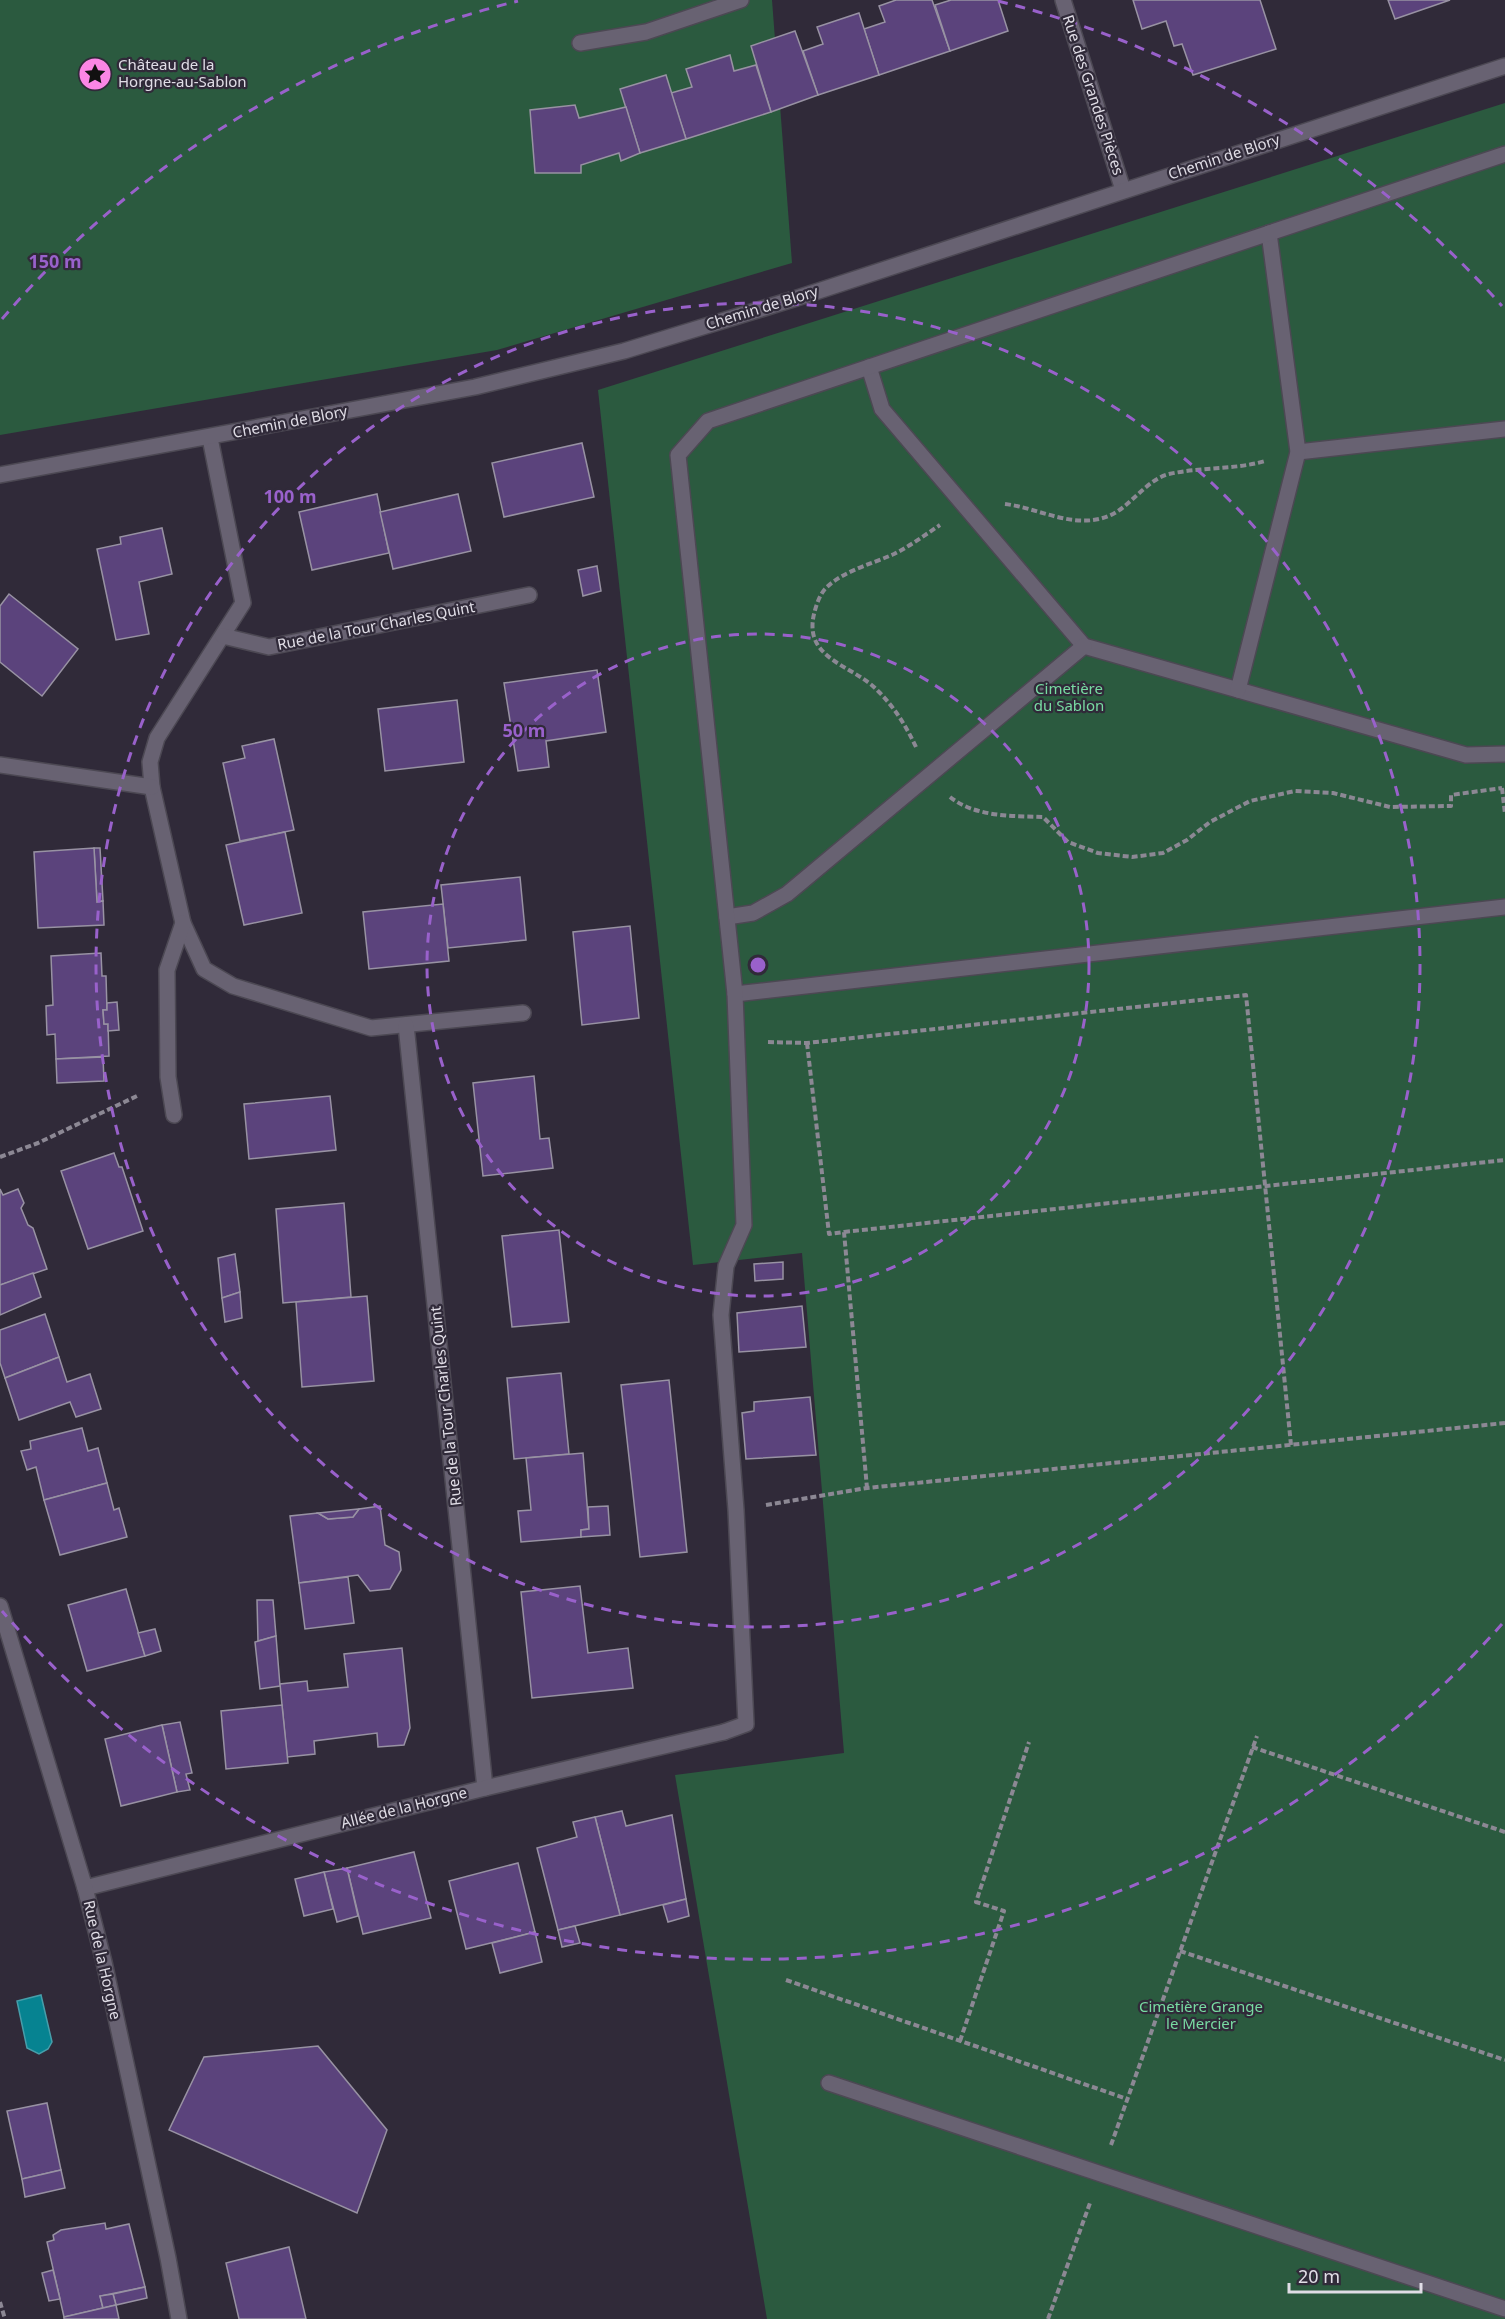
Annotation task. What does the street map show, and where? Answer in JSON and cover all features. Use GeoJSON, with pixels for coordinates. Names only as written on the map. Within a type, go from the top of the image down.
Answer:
{"type":"FeatureCollection","features":[{"type":"Feature","properties":{"kind":"street"},"geometry":{"type":"LineString","coordinates":[[580,43],[646,32],[741,0]]}},
{"type":"Feature","properties":{"kind":"street","name":"Rue des Grandes Pièces"},"geometry":{"type":"LineString","coordinates":[[1063,0],[1123,190]]}},
{"type":"Feature","properties":{"kind":"street","name":"Chemin de Blory"},"geometry":{"type":"LineString","coordinates":[[0,475],[210,438],[474,387],[624,351],[1505,66]]}},
{"type":"Feature","properties":{"kind":"street"},"geometry":{"type":"LineString","coordinates":[[736,1510],[721,1315],[726,1266],[744,1225],[735,994],[678,455],[708,421],[1505,154]]}},
{"type":"Feature","properties":{"kind":"street"},"geometry":{"type":"LineString","coordinates":[[1238,690],[1298,452],[1269,233]]}},
{"type":"Feature","properties":{"kind":"street"},"geometry":{"type":"LineString","coordinates":[[869,367],[882,409],[1084,646],[1466,755],[1505,753]]}},
{"type":"Feature","properties":{"kind":"street"},"geometry":{"type":"LineString","coordinates":[[1298,452],[1505,429]]}},
{"type":"Feature","properties":{"kind":"street"},"geometry":{"type":"LineString","coordinates":[[210,438],[243,603],[157,738],[150,762],[152,787],[183,923],[204,969],[233,986],[371,1028],[523,1013]]}},
{"type":"Feature","properties":{"kind":"street","name":"Rue de la Tour Charles Quint"},"geometry":{"type":"LineString","coordinates":[[223,636],[269,647],[529,595]]}},
{"type":"Feature","properties":{"kind":"street"},"geometry":{"type":"LineString","coordinates":[[727,917],[753,913],[787,894],[1084,646]]}},
{"type":"Feature","properties":{"kind":"street"},"geometry":{"type":"LineString","coordinates":[[0,765],[152,787]]}},
{"type":"Feature","properties":{"kind":"street"},"geometry":{"type":"LineString","coordinates":[[735,994],[1505,907]]}},
{"type":"Feature","properties":{"kind":"street"},"geometry":{"type":"LineString","coordinates":[[174,1115],[168,1077],[167,970],[183,923]]}},
{"type":"Feature","properties":{"kind":"street","name":"Rue de la Tour Charles Quint"},"geometry":{"type":"LineString","coordinates":[[406,1025],[485,1788]]}},
{"type":"Feature","properties":{"kind":"street","name":"Allée de la Horgne"},"geometry":{"type":"LineString","coordinates":[[85,1888],[485,1788],[724,1732],[746,1724],[736,1510]]}},
{"type":"Feature","properties":{"kind":"street","name":"Rue de la Horgne"},"geometry":{"type":"LineString","coordinates":[[0,1606],[85,1888],[168,2258],[178,2319]]}},
{"type":"Feature","properties":{"kind":"street"},"geometry":{"type":"LineString","coordinates":[[829,2083],[1505,2309]]}},
{"type":"Feature","properties":{"kind":"path"},"geometry":{"type":"LineString","coordinates":[[737,1041],[807,1043],[1246,995],[1291,1445]]}},
{"type":"Feature","properties":{"kind":"path"},"geometry":{"type":"LineString","coordinates":[[807,1043],[829,1234],[1505,1160]]}},
{"type":"Feature","properties":{"kind":"path"},"geometry":{"type":"LineString","coordinates":[[0,1157],[38,1143],[128,1101],[168,1077]]}},
{"type":"Feature","properties":{"kind":"path"},"geometry":{"type":"LineString","coordinates":[[844,1232],[867,1488]]}},
{"type":"Feature","properties":{"kind":"path"},"geometry":{"type":"LineString","coordinates":[[736,1510],[867,1488],[1505,1423]]}},
{"type":"Feature","properties":{"kind":"path"},"geometry":{"type":"LineString","coordinates":[[1048,2319],[1257,1737]]}},
{"type":"Feature","properties":{"kind":"path"},"geometry":{"type":"LineString","coordinates":[[960,2041],[1004,1911],[976,1902],[1029,1742]]}},
{"type":"Feature","properties":{"kind":"path"},"geometry":{"type":"LineString","coordinates":[[1252,1748],[1505,1832]]}},
{"type":"Feature","properties":{"kind":"path"},"geometry":{"type":"LineString","coordinates":[[1180,1951],[1505,2060]]}},
{"type":"Feature","properties":{"kind":"path"},"geometry":{"type":"LineString","coordinates":[[786,1980],[1127,2099]]}},
{"type":"Feature","properties":{"kind":"path"},"geometry":{"type":"LineString","coordinates":[[0,2302],[5,2319]]}},
{"type":"Feature","properties":{"kind":"green space"},"geometry":{"type":"Polygon","coordinates":[[[0,0],[772,0],[792,263],[497,350],[0,435],[0,0]]]}},
{"type":"Feature","properties":{"kind":"green space","name":"Cimetière du Sablon"},"geometry":{"type":"Polygon","coordinates":[[[1505,103],[1505,2319],[767,2319],[675,1775],[844,1753],[802,1253],[693,1265],[598,390],[1505,103]]]}},
{"type":"Feature","properties":{"kind":"water"},"geometry":{"type":"Polygon","coordinates":[[[41,1995],[52,2042],[48,2049],[39,2054],[27,2048],[17,2001],[41,1995]]]}},
{"type":"Feature","properties":{"kind":"building"},"geometry":{"type":"Polygon","coordinates":[[[896,0],[932,0],[950,51],[879,75],[864,29],[885,22],[879,6],[896,0]]]}},
{"type":"Feature","properties":{"kind":"building"},"geometry":{"type":"Polygon","coordinates":[[[951,0],[998,0],[1008,31],[950,51],[935,5],[951,0]]]}},
{"type":"Feature","properties":{"kind":"building"},"geometry":{"type":"Polygon","coordinates":[[[1133,0],[1260,0],[1276,49],[1193,75],[1182,44],[1174,46],[1166,21],[1142,29],[1133,0]]]}},
{"type":"Feature","properties":{"kind":"building"},"geometry":{"type":"Polygon","coordinates":[[[1388,0],[1450,0],[1395,19],[1388,0]]]}},
{"type":"Feature","properties":{"kind":"building"},"geometry":{"type":"Polygon","coordinates":[[[859,13],[879,75],[818,95],[803,51],[823,44],[817,27],[859,13]]]}},
{"type":"Feature","properties":{"kind":"building"},"geometry":{"type":"Polygon","coordinates":[[[795,31],[818,95],[771,112],[751,46],[795,31]]]}},
{"type":"Feature","properties":{"kind":"building"},"geometry":{"type":"Polygon","coordinates":[[[730,55],[734,71],[756,65],[771,112],[686,139],[671,93],[692,87],[686,69],[730,55]]]}},
{"type":"Feature","properties":{"kind":"building"},"geometry":{"type":"Polygon","coordinates":[[[666,75],[686,139],[640,153],[620,89],[666,75]]]}},
{"type":"Feature","properties":{"kind":"building"},"geometry":{"type":"Polygon","coordinates":[[[575,105],[579,118],[626,107],[640,153],[621,161],[619,153],[581,165],[581,173],[535,173],[530,110],[575,105]]]}},
{"type":"Feature","properties":{"kind":"building"},"geometry":{"type":"Polygon","coordinates":[[[582,443],[594,497],[504,517],[492,463],[582,443]]]}},
{"type":"Feature","properties":{"kind":"building"},"geometry":{"type":"Polygon","coordinates":[[[377,494],[389,553],[312,570],[299,512],[377,494]]]}},
{"type":"Feature","properties":{"kind":"building"},"geometry":{"type":"Polygon","coordinates":[[[458,494],[471,551],[393,569],[380,512],[458,494]]]}},
{"type":"Feature","properties":{"kind":"building"},"geometry":{"type":"Polygon","coordinates":[[[162,528],[172,574],[139,582],[149,634],[116,640],[97,549],[121,544],[120,537],[162,528]]]}},
{"type":"Feature","properties":{"kind":"building"},"geometry":{"type":"Polygon","coordinates":[[[597,566],[601,591],[583,596],[578,570],[597,566]]]}},
{"type":"Feature","properties":{"kind":"building"},"geometry":{"type":"Polygon","coordinates":[[[9,594],[78,649],[42,696],[0,662],[0,606],[9,594]]]}},
{"type":"Feature","properties":{"kind":"building"},"geometry":{"type":"Polygon","coordinates":[[[597,670],[606,732],[546,741],[549,767],[518,771],[504,683],[597,670]]]}},
{"type":"Feature","properties":{"kind":"building"},"geometry":{"type":"Polygon","coordinates":[[[457,700],[464,762],[385,771],[378,709],[457,700]]]}},
{"type":"Feature","properties":{"kind":"building"},"geometry":{"type":"Polygon","coordinates":[[[274,739],[294,830],[240,841],[223,763],[245,758],[242,746],[274,739]]]}},
{"type":"Feature","properties":{"kind":"building"},"geometry":{"type":"Polygon","coordinates":[[[285,832],[302,913],[244,925],[226,845],[285,832]]]}},
{"type":"Feature","properties":{"kind":"building"},"geometry":{"type":"Polygon","coordinates":[[[94,848],[100,848],[103,901],[97,902],[94,848]]]}},
{"type":"Feature","properties":{"kind":"building"},"geometry":{"type":"Polygon","coordinates":[[[94,848],[97,902],[103,901],[104,925],[38,928],[34,852],[94,848]]]}},
{"type":"Feature","properties":{"kind":"building"},"geometry":{"type":"Polygon","coordinates":[[[520,877],[526,940],[448,948],[441,885],[520,877]]]}},
{"type":"Feature","properties":{"kind":"building"},"geometry":{"type":"Polygon","coordinates":[[[443,904],[449,961],[369,969],[363,912],[443,904]]]}},
{"type":"Feature","properties":{"kind":"building"},"geometry":{"type":"Polygon","coordinates":[[[630,926],[639,1018],[582,1025],[573,932],[630,926]]]}},
{"type":"Feature","properties":{"kind":"building"},"geometry":{"type":"Polygon","coordinates":[[[101,953],[102,976],[106,976],[107,1010],[103,1010],[104,1024],[108,1024],[109,1056],[56,1059],[55,1034],[47,1035],[46,1006],[53,1005],[51,956],[101,953]]]}},
{"type":"Feature","properties":{"kind":"building"},"geometry":{"type":"Polygon","coordinates":[[[117,1002],[119,1030],[108,1031],[108,1024],[104,1024],[103,1010],[107,1010],[107,1003],[117,1002]]]}},
{"type":"Feature","properties":{"kind":"building"},"geometry":{"type":"Polygon","coordinates":[[[103,1057],[104,1081],[57,1083],[56,1059],[103,1057]]]}},
{"type":"Feature","properties":{"kind":"building"},"geometry":{"type":"Polygon","coordinates":[[[534,1076],[540,1139],[549,1138],[553,1168],[483,1176],[473,1083],[534,1076]]]}},
{"type":"Feature","properties":{"kind":"building"},"geometry":{"type":"Polygon","coordinates":[[[330,1096],[336,1150],[249,1159],[244,1104],[330,1096]]]}},
{"type":"Feature","properties":{"kind":"building"},"geometry":{"type":"Polygon","coordinates":[[[114,1153],[119,1167],[122,1167],[143,1231],[88,1249],[61,1171],[114,1153]]]}},
{"type":"Feature","properties":{"kind":"building"},"geometry":{"type":"Polygon","coordinates":[[[0,1189],[3,1195],[18,1189],[24,1203],[21,1208],[28,1225],[33,1228],[47,1269],[0,1285],[0,1189]]]}},
{"type":"Feature","properties":{"kind":"building"},"geometry":{"type":"Polygon","coordinates":[[[344,1203],[351,1297],[283,1303],[276,1209],[344,1203]]]}},
{"type":"Feature","properties":{"kind":"building"},"geometry":{"type":"Polygon","coordinates":[[[559,1230],[569,1322],[512,1327],[502,1236],[559,1230]]]}},
{"type":"Feature","properties":{"kind":"building"},"geometry":{"type":"Polygon","coordinates":[[[235,1254],[240,1292],[222,1298],[218,1258],[235,1254]]]}},
{"type":"Feature","properties":{"kind":"building"},"geometry":{"type":"Polygon","coordinates":[[[783,1262],[783,1279],[755,1281],[754,1264],[783,1262]]]}},
{"type":"Feature","properties":{"kind":"building"},"geometry":{"type":"Polygon","coordinates":[[[33,1273],[41,1297],[0,1315],[0,1285],[33,1273]]]}},
{"type":"Feature","properties":{"kind":"building"},"geometry":{"type":"Polygon","coordinates":[[[240,1292],[242,1318],[225,1322],[222,1298],[240,1292]]]}},
{"type":"Feature","properties":{"kind":"building"},"geometry":{"type":"Polygon","coordinates":[[[367,1296],[374,1381],[302,1387],[296,1302],[367,1296]]]}},
{"type":"Feature","properties":{"kind":"building"},"geometry":{"type":"Polygon","coordinates":[[[802,1306],[806,1347],[739,1352],[737,1313],[802,1306]]]}},
{"type":"Feature","properties":{"kind":"building"},"geometry":{"type":"Polygon","coordinates":[[[45,1314],[59,1357],[5,1378],[0,1363],[0,1330],[45,1314]]]}},
{"type":"Feature","properties":{"kind":"building"},"geometry":{"type":"Polygon","coordinates":[[[59,1357],[67,1382],[90,1374],[101,1409],[76,1417],[70,1402],[19,1420],[5,1378],[59,1357]]]}},
{"type":"Feature","properties":{"kind":"building"},"geometry":{"type":"Polygon","coordinates":[[[561,1373],[569,1454],[514,1459],[507,1378],[561,1373]]]}},
{"type":"Feature","properties":{"kind":"building"},"geometry":{"type":"Polygon","coordinates":[[[669,1380],[687,1552],[640,1557],[621,1385],[669,1380]]]}},
{"type":"Feature","properties":{"kind":"building"},"geometry":{"type":"Polygon","coordinates":[[[810,1397],[816,1455],[746,1459],[742,1413],[754,1411],[754,1402],[810,1397]]]}},
{"type":"Feature","properties":{"kind":"building"},"geometry":{"type":"Polygon","coordinates":[[[82,1428],[88,1451],[98,1448],[107,1483],[44,1500],[36,1467],[27,1470],[21,1451],[31,1449],[30,1441],[82,1428]]]}},
{"type":"Feature","properties":{"kind":"building"},"geometry":{"type":"Polygon","coordinates":[[[583,1453],[589,1529],[581,1530],[581,1537],[521,1542],[518,1511],[531,1510],[526,1458],[583,1453]]]}},
{"type":"Feature","properties":{"kind":"building"},"geometry":{"type":"Polygon","coordinates":[[[107,1483],[114,1510],[119,1508],[127,1537],[60,1555],[44,1500],[107,1483]]]}},
{"type":"Feature","properties":{"kind":"building"},"geometry":{"type":"Polygon","coordinates":[[[380,1506],[385,1545],[399,1552],[401,1570],[390,1589],[370,1591],[358,1575],[299,1583],[290,1516],[318,1513],[328,1519],[353,1517],[359,1509],[380,1506]]]}},
{"type":"Feature","properties":{"kind":"building"},"geometry":{"type":"Polygon","coordinates":[[[608,1506],[610,1535],[581,1537],[581,1530],[589,1529],[588,1507],[608,1506]]]}},
{"type":"Feature","properties":{"kind":"building"},"geometry":{"type":"Polygon","coordinates":[[[359,1509],[353,1517],[328,1519],[318,1513],[359,1509]]]}},
{"type":"Feature","properties":{"kind":"building"},"geometry":{"type":"Polygon","coordinates":[[[348,1577],[354,1623],[305,1629],[299,1583],[348,1577]]]}},
{"type":"Feature","properties":{"kind":"building"},"geometry":{"type":"Polygon","coordinates":[[[580,1586],[588,1653],[628,1648],[633,1688],[532,1698],[521,1592],[580,1586]]]}},
{"type":"Feature","properties":{"kind":"building"},"geometry":{"type":"Polygon","coordinates":[[[126,1589],[145,1656],[87,1671],[68,1605],[126,1589]]]}},
{"type":"Feature","properties":{"kind":"building"},"geometry":{"type":"Polygon","coordinates":[[[257,1600],[273,1600],[276,1636],[258,1641],[257,1600]]]}},
{"type":"Feature","properties":{"kind":"building"},"geometry":{"type":"Polygon","coordinates":[[[155,1629],[161,1651],[145,1656],[138,1633],[155,1629]]]}},
{"type":"Feature","properties":{"kind":"building"},"geometry":{"type":"Polygon","coordinates":[[[276,1636],[280,1686],[260,1689],[255,1642],[276,1636]]]}},
{"type":"Feature","properties":{"kind":"building"},"geometry":{"type":"Polygon","coordinates":[[[402,1648],[410,1728],[404,1745],[378,1747],[377,1733],[314,1741],[315,1754],[287,1757],[280,1684],[307,1681],[308,1691],[348,1687],[344,1654],[402,1648]]]}},
{"type":"Feature","properties":{"kind":"building"},"geometry":{"type":"Polygon","coordinates":[[[282,1705],[288,1763],[226,1769],[221,1711],[282,1705]]]}},
{"type":"Feature","properties":{"kind":"building"},"geometry":{"type":"Polygon","coordinates":[[[180,1722],[192,1773],[186,1774],[190,1790],[177,1792],[162,1725],[180,1722]]]}},
{"type":"Feature","properties":{"kind":"building"},"geometry":{"type":"Polygon","coordinates":[[[162,1725],[177,1792],[121,1806],[105,1739],[162,1725]]]}},
{"type":"Feature","properties":{"kind":"building"},"geometry":{"type":"Polygon","coordinates":[[[622,1811],[626,1826],[672,1815],[686,1899],[620,1915],[595,1817],[622,1811]]]}},
{"type":"Feature","properties":{"kind":"building"},"geometry":{"type":"Polygon","coordinates":[[[595,1817],[620,1915],[558,1930],[537,1848],[577,1837],[573,1822],[595,1817]]]}},
{"type":"Feature","properties":{"kind":"building"},"geometry":{"type":"Polygon","coordinates":[[[414,1852],[431,1918],[363,1934],[347,1868],[414,1852]]]}},
{"type":"Feature","properties":{"kind":"building"},"geometry":{"type":"Polygon","coordinates":[[[518,1863],[535,1932],[466,1949],[449,1881],[518,1863]]]}},
{"type":"Feature","properties":{"kind":"building"},"geometry":{"type":"Polygon","coordinates":[[[347,1868],[358,1916],[337,1922],[324,1872],[347,1868]]]}},
{"type":"Feature","properties":{"kind":"building"},"geometry":{"type":"Polygon","coordinates":[[[324,1872],[333,1909],[304,1916],[295,1879],[324,1872]]]}},
{"type":"Feature","properties":{"kind":"building"},"geometry":{"type":"Polygon","coordinates":[[[686,1899],[689,1916],[668,1922],[663,1905],[686,1899]]]}},
{"type":"Feature","properties":{"kind":"building"},"geometry":{"type":"Polygon","coordinates":[[[575,1926],[580,1943],[562,1947],[558,1930],[575,1926]]]}},
{"type":"Feature","properties":{"kind":"building"},"geometry":{"type":"Polygon","coordinates":[[[535,1932],[542,1962],[500,1973],[492,1943],[535,1932]]]}},
{"type":"Feature","properties":{"kind":"building"},"geometry":{"type":"Polygon","coordinates":[[[318,2046],[387,2130],[357,2213],[169,2130],[204,2057],[318,2046]]]}},
{"type":"Feature","properties":{"kind":"building"},"geometry":{"type":"Polygon","coordinates":[[[47,2103],[61,2170],[22,2179],[7,2111],[47,2103]]]}},
{"type":"Feature","properties":{"kind":"building"},"geometry":{"type":"Polygon","coordinates":[[[61,2170],[65,2188],[25,2197],[22,2179],[61,2170]]]}},
{"type":"Feature","properties":{"kind":"building"},"geometry":{"type":"Polygon","coordinates":[[[105,2223],[106,2229],[129,2224],[145,2287],[100,2296],[103,2308],[64,2317],[47,2242],[54,2240],[53,2235],[61,2230],[105,2223]]]}},
{"type":"Feature","properties":{"kind":"building"},"geometry":{"type":"Polygon","coordinates":[[[289,2247],[306,2319],[239,2319],[226,2263],[289,2247]]]}},
{"type":"Feature","properties":{"kind":"building"},"geometry":{"type":"Polygon","coordinates":[[[53,2270],[60,2299],[49,2301],[42,2273],[53,2270]]]}},
{"type":"Feature","properties":{"kind":"building"},"geometry":{"type":"Polygon","coordinates":[[[145,2287],[147,2298],[116,2305],[113,2294],[145,2287]]]}},
{"type":"Feature","properties":{"kind":"building"},"geometry":{"type":"Polygon","coordinates":[[[113,2294],[116,2305],[103,2308],[100,2296],[113,2294]]]}},
{"type":"Feature","properties":{"kind":"building"},"geometry":{"type":"Polygon","coordinates":[[[116,2305],[119,2319],[64,2319],[64,2317],[116,2305]]]}},
{"type":"Feature","properties":{"kind":"place","name":"Château de la Horgne-au-Sablon"},"geometry":{"type":"Point","coordinates":[95,74]}},
{"type":"Feature","properties":{"kind":"park label","name":"Cimetière Grange le Mercier"},"geometry":{"type":"Point","coordinates":[1201,2016]}}]}
